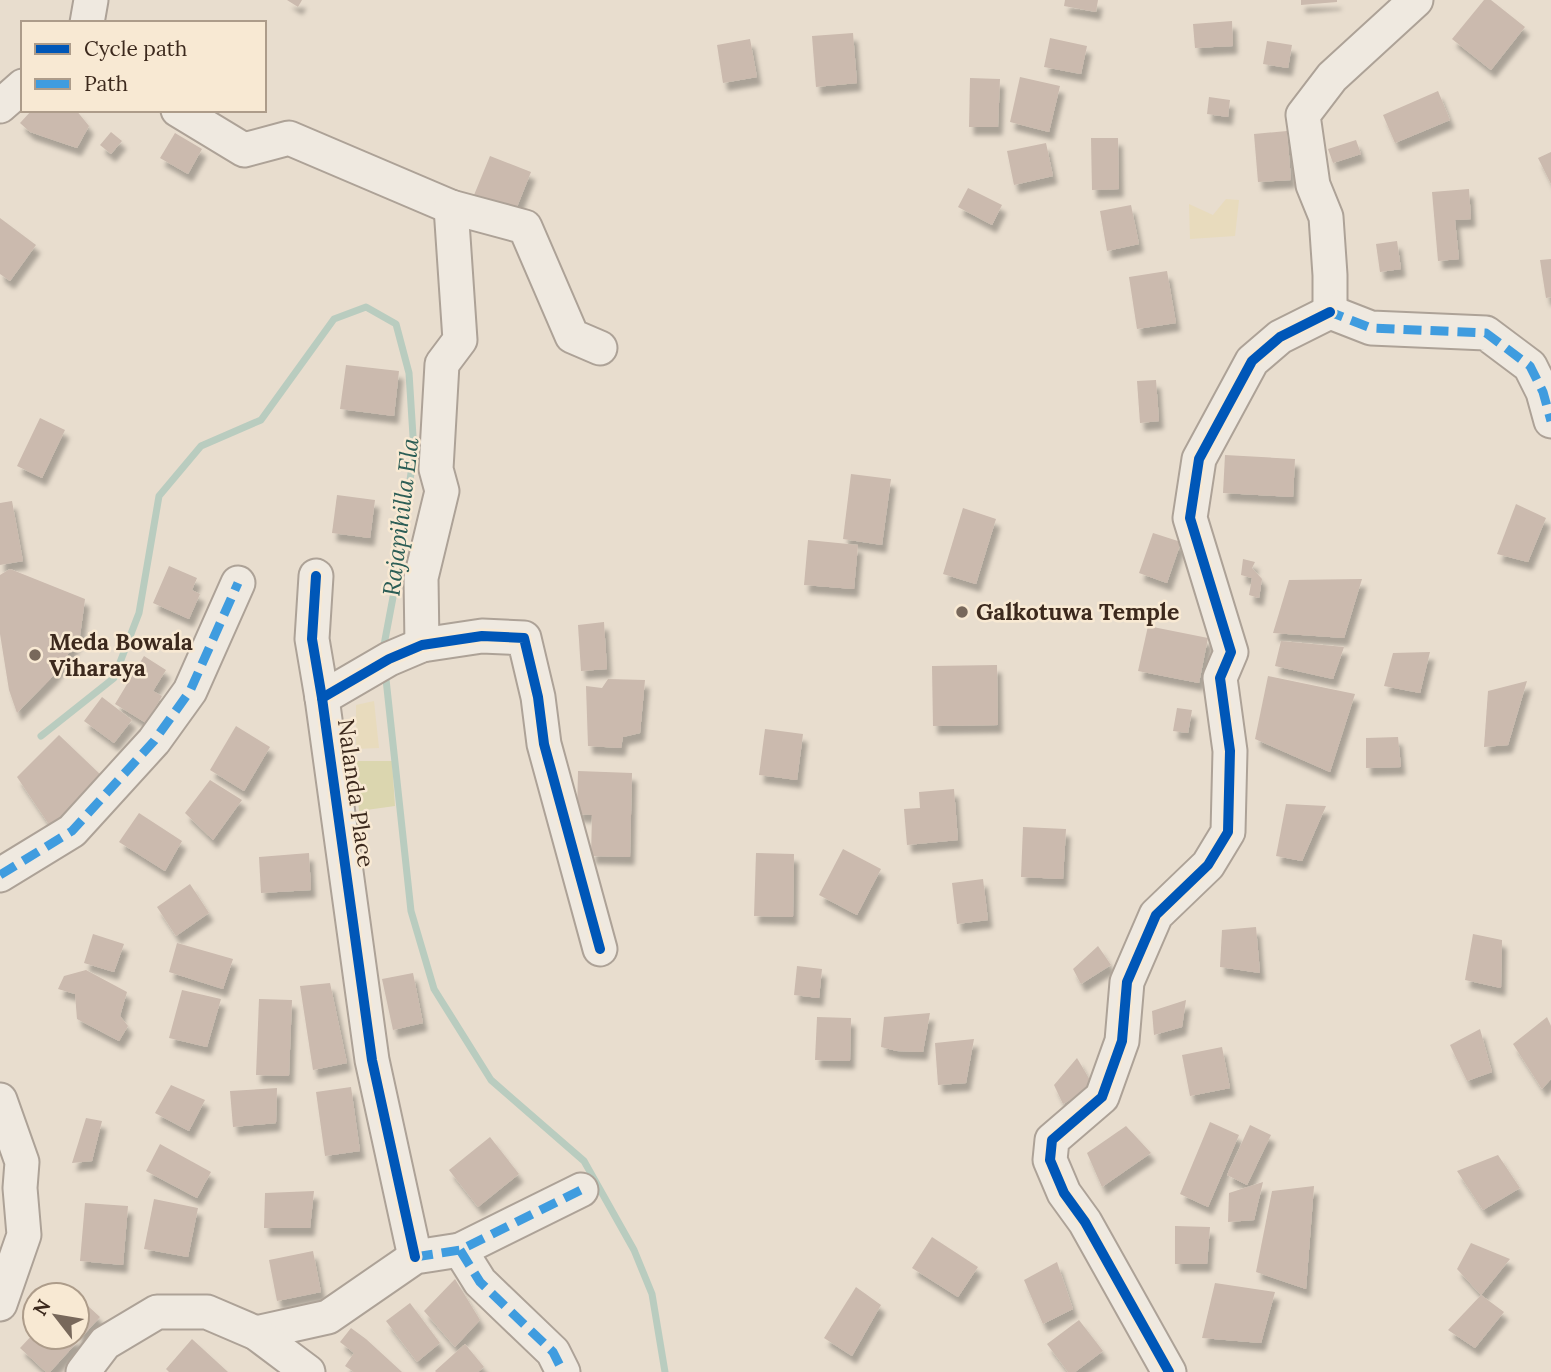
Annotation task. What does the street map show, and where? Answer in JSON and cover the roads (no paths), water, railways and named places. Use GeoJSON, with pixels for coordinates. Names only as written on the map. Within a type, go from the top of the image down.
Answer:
{"type":"FeatureCollection","features":[{"type":"Feature","properties":{"kind":"street"},"geometry":{"type":"LineString","coordinates":[[87,21],[91,0]]}},
{"type":"Feature","properties":{"kind":"street"},"geometry":{"type":"LineString","coordinates":[[1330,312],[1325,217],[1313,185],[1303,115],[1332,77],[1416,0]]}},
{"type":"Feature","properties":{"kind":"street"},"geometry":{"type":"LineString","coordinates":[[0,106],[21,88]]}},
{"type":"Feature","properties":{"kind":"street"},"geometry":{"type":"LineString","coordinates":[[181,112],[244,150],[289,138],[451,207],[525,227],[572,336],[600,348]]}},
{"type":"Feature","properties":{"kind":"street"},"geometry":{"type":"LineString","coordinates":[[422,645],[421,578],[442,491],[436,469],[442,364],[460,340],[451,207]]}},
{"type":"Feature","properties":{"kind":"street"},"geometry":{"type":"LineString","coordinates":[[1169,1372],[1085,1222],[1064,1193],[1050,1160],[1052,1140],[1102,1097],[1122,1041],[1127,982],[1156,915],[1208,865],[1228,832],[1230,751],[1220,678],[1231,652],[1190,518],[1199,459],[1252,361],[1280,337],[1330,312],[1371,328],[1486,332],[1530,366],[1543,392],[1551,421]]}},
{"type":"Feature","properties":{"kind":"street"},"geometry":{"type":"LineString","coordinates":[[316,576],[312,639],[322,698]]}},
{"type":"Feature","properties":{"kind":"street"},"geometry":{"type":"LineString","coordinates":[[0,883],[0,874],[72,831],[154,741],[190,691],[238,583]]}},
{"type":"Feature","properties":{"kind":"street","name":"Nalanda Place"},"geometry":{"type":"LineString","coordinates":[[415,1257],[372,1060],[322,698],[389,659],[422,645],[482,636],[524,638],[538,697],[544,744],[600,948]]}},
{"type":"Feature","properties":{"kind":"street"},"geometry":{"type":"LineString","coordinates":[[0,1100],[22,1161],[10,1199],[24,1236],[0,1304]]}},
{"type":"Feature","properties":{"kind":"street"},"geometry":{"type":"LineString","coordinates":[[256,1333],[328,1317],[415,1257],[460,1250],[581,1190]]}},
{"type":"Feature","properties":{"kind":"street"},"geometry":{"type":"LineString","coordinates":[[460,1250],[480,1282],[553,1352],[564,1372]]}},
{"type":"Feature","properties":{"kind":"street"},"geometry":{"type":"LineString","coordinates":[[83,1372],[105,1343],[157,1312],[207,1312],[256,1333],[308,1372]]}},
{"type":"Feature","properties":{"kind":"waterway","name":"Rajapihilla Ela"},"geometry":{"type":"LineString","coordinates":[[41,736],[114,678],[139,613],[159,496],[201,446],[261,420],[334,319],[366,307],[396,324],[409,373],[414,452],[384,645]]}},
{"type":"Feature","properties":{"kind":"waterway","name":"Rajapihilla Ela"},"geometry":{"type":"LineString","coordinates":[[386,679],[411,911],[434,989],[491,1080],[584,1161],[634,1250],[652,1294],[665,1372]]}},
{"type":"Feature","properties":{"kind":"place","name":"Galkotuwa Temple"},"geometry":{"type":"Point","coordinates":[962,612]}},
{"type":"Feature","properties":{"kind":"place","name":"Meda Bowala Viharaya"},"geometry":{"type":"Point","coordinates":[35,655]}}]}
